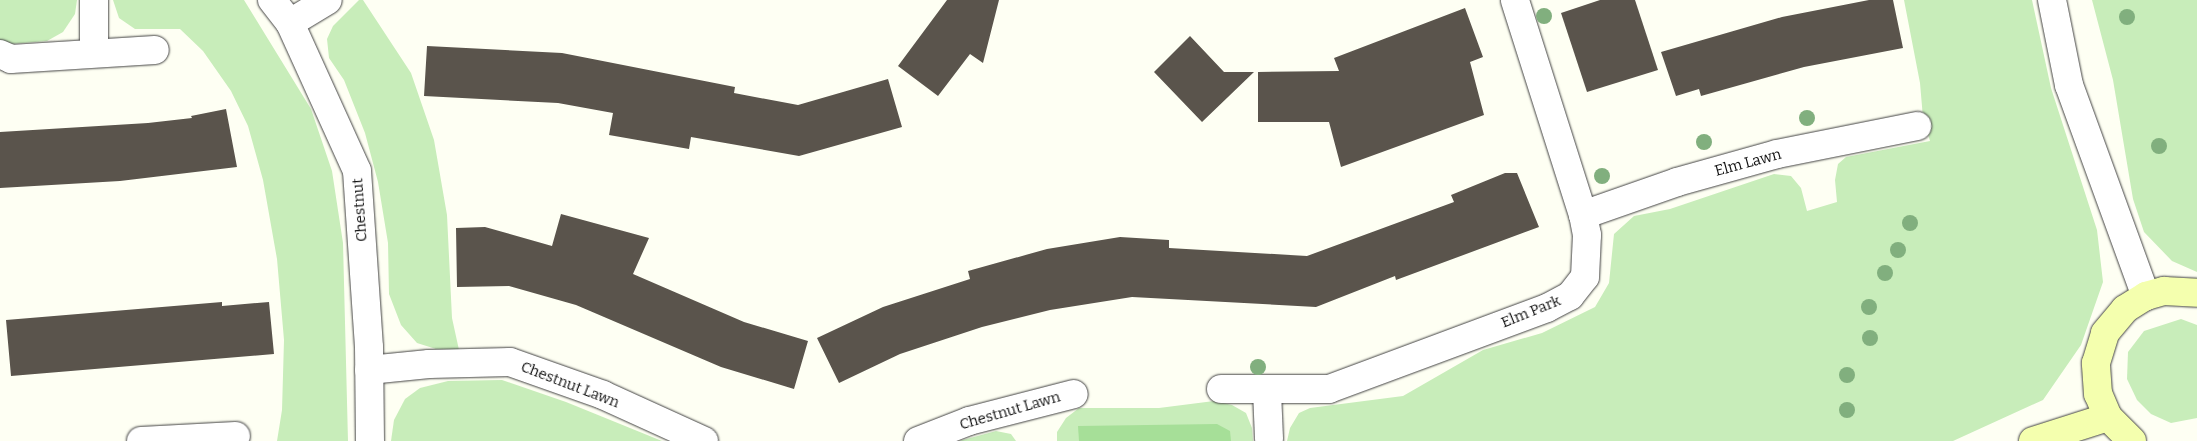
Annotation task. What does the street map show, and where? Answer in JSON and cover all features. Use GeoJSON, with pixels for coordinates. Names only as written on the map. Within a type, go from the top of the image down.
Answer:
{"type":"FeatureCollection","features":[{"type":"Feature","properties":{"kind":"street"},"geometry":{"type":"LineString","coordinates":[[94,0],[94,52]]}},
{"type":"Feature","properties":{"kind":"street","name":"Chestnut"},"geometry":{"type":"LineString","coordinates":[[272,0],[290,23],[357,170],[369,370],[370,441]]}},
{"type":"Feature","properties":{"kind":"street"},"geometry":{"type":"LineString","coordinates":[[290,23],[328,0]]}},
{"type":"Feature","properties":{"kind":"street","name":"Elm Park"},"geometry":{"type":"LineString","coordinates":[[1221,389],[1267,391],[1329,389],[1368,377],[1475,333],[1522,318],[1570,296],[1585,277],[1587,235],[1583,215],[1515,0]]}},
{"type":"Feature","properties":{"kind":"street"},"geometry":{"type":"LineString","coordinates":[[2052,0],[2069,85],[2146,296]]}},
{"type":"Feature","properties":{"kind":"street"},"geometry":{"type":"LineString","coordinates":[[0,54],[11,59],[94,52],[155,50]]}},
{"type":"Feature","properties":{"kind":"street","name":"Elm Lawn"},"geometry":{"type":"LineString","coordinates":[[1583,215],[1678,182],[1778,154],[1917,126]]}},
{"type":"Feature","properties":{"kind":"street"},"geometry":{"type":"LineString","coordinates":[[2132,441],[2108,417],[2095,378],[2099,347],[2114,320],[2146,296],[2164,291],[2197,293]]}},
{"type":"Feature","properties":{"kind":"street","name":"Chestnut Lawn"},"geometry":{"type":"LineString","coordinates":[[369,370],[429,364],[510,362],[603,395],[704,441]]}},
{"type":"Feature","properties":{"kind":"street"},"geometry":{"type":"LineString","coordinates":[[1267,391],[1269,439]]}},
{"type":"Feature","properties":{"kind":"street","name":"Chestnut Lawn"},"geometry":{"type":"LineString","coordinates":[[918,441],[969,421],[1074,394]]}},
{"type":"Feature","properties":{"kind":"street"},"geometry":{"type":"LineString","coordinates":[[2033,441],[2108,417]]}},
{"type":"Feature","properties":{"kind":"street"},"geometry":{"type":"LineString","coordinates":[[140,441],[220,438]]}},
{"type":"Feature","properties":{"kind":"green space"},"geometry":{"type":"Polygon","coordinates":[[[0,0],[77,0],[75,14],[63,32],[47,41],[11,44],[0,41],[0,0]]]}},
{"type":"Feature","properties":{"kind":"green space"},"geometry":{"type":"Polygon","coordinates":[[[113,0],[244,0],[311,109],[332,171],[343,243],[348,441],[277,441],[282,410],[284,340],[277,259],[263,180],[248,126],[231,91],[203,51],[180,29],[135,29],[119,18],[113,0]]]}},
{"type":"Feature","properties":{"kind":"green space"},"geometry":{"type":"Polygon","coordinates":[[[359,0],[363,0],[411,73],[434,140],[447,215],[452,318],[459,350],[436,349],[417,343],[401,325],[389,294],[388,243],[378,182],[365,133],[344,80],[329,58],[327,39],[333,26],[359,0]]]}},
{"type":"Feature","properties":{"kind":"green space"},"geometry":{"type":"Polygon","coordinates":[[[1904,0],[2032,0],[2051,88],[2097,230],[2103,282],[2081,345],[2043,400],[1953,441],[1287,441],[1290,428],[1299,413],[1310,408],[1403,396],[1483,350],[1542,333],[1595,307],[1609,283],[1614,234],[1634,216],[1670,209],[1774,174],[1791,176],[1801,188],[1807,211],[1837,202],[1835,180],[1838,164],[1846,157],[1930,141],[1923,118],[1920,83],[1904,0]]]}},
{"type":"Feature","properties":{"kind":"green space"},"geometry":{"type":"Polygon","coordinates":[[[2092,0],[2197,0],[2197,272],[2172,261],[2144,232],[2133,199],[2113,80],[2092,0]]]}},
{"type":"Feature","properties":{"kind":"green space"},"geometry":{"type":"Polygon","coordinates":[[[2181,319],[2197,325],[2197,418],[2171,423],[2151,414],[2137,400],[2127,379],[2128,352],[2144,331],[2181,319]]]}},
{"type":"Feature","properties":{"kind":"green space"},"geometry":{"type":"Polygon","coordinates":[[[502,380],[566,402],[662,441],[391,441],[394,420],[405,399],[420,388],[448,381],[502,380]]]}},
{"type":"Feature","properties":{"kind":"green space"},"geometry":{"type":"Polygon","coordinates":[[[1214,401],[1232,405],[1246,413],[1252,428],[1253,441],[1057,441],[1057,432],[1066,418],[1079,408],[1159,408],[1214,401]]]}},
{"type":"Feature","properties":{"kind":"green space"},"geometry":{"type":"Polygon","coordinates":[[[1217,424],[1230,431],[1231,441],[1079,441],[1078,426],[1217,424]]]}},
{"type":"Feature","properties":{"kind":"green space"},"geometry":{"type":"Polygon","coordinates":[[[996,431],[1011,434],[1016,441],[959,441],[996,431]]]}},
{"type":"Feature","properties":{"kind":"building"},"geometry":{"type":"Polygon","coordinates":[[[947,0],[999,0],[983,63],[970,54],[938,96],[898,66],[947,0]]]}},
{"type":"Feature","properties":{"kind":"building"},"geometry":{"type":"Polygon","coordinates":[[[1600,0],[1635,0],[1658,70],[1587,92],[1561,13],[1600,0]]]}},
{"type":"Feature","properties":{"kind":"building"},"geometry":{"type":"Polygon","coordinates":[[[1869,0],[1893,0],[1903,48],[1804,67],[1701,96],[1699,89],[1676,96],[1661,52],[1782,17],[1869,0]]]}},
{"type":"Feature","properties":{"kind":"building"},"geometry":{"type":"Polygon","coordinates":[[[1465,8],[1483,57],[1470,62],[1484,115],[1341,167],[1329,122],[1258,122],[1258,72],[1339,71],[1334,58],[1465,8]]]}},
{"type":"Feature","properties":{"kind":"building"},"geometry":{"type":"Polygon","coordinates":[[[1190,36],[1224,72],[1254,72],[1202,122],[1154,72],[1190,36]]]}},
{"type":"Feature","properties":{"kind":"building"},"geometry":{"type":"Polygon","coordinates":[[[427,46],[562,53],[735,87],[734,93],[798,105],[888,79],[902,127],[799,156],[691,137],[689,149],[609,135],[613,113],[558,103],[424,96],[427,46]]]}},
{"type":"Feature","properties":{"kind":"building"},"geometry":{"type":"Polygon","coordinates":[[[226,109],[237,167],[120,181],[0,188],[0,132],[148,123],[192,118],[191,116],[226,109]]]}},
{"type":"Feature","properties":{"kind":"building"},"geometry":{"type":"Polygon","coordinates":[[[1505,173],[1517,173],[1539,227],[1396,280],[1395,276],[1316,307],[1132,297],[1050,310],[982,327],[900,354],[839,383],[817,338],[883,307],[970,279],[968,271],[1047,249],[1120,237],[1169,240],[1169,248],[1307,256],[1454,202],[1451,195],[1505,173]]]}},
{"type":"Feature","properties":{"kind":"building"},"geometry":{"type":"Polygon","coordinates":[[[561,214],[649,238],[633,274],[744,322],[808,341],[794,389],[721,367],[576,305],[509,286],[457,287],[456,228],[485,227],[552,246],[561,214]]]}},
{"type":"Feature","properties":{"kind":"building"},"geometry":{"type":"Polygon","coordinates":[[[222,302],[222,306],[269,302],[274,354],[11,376],[6,320],[222,302]]]}}]}
